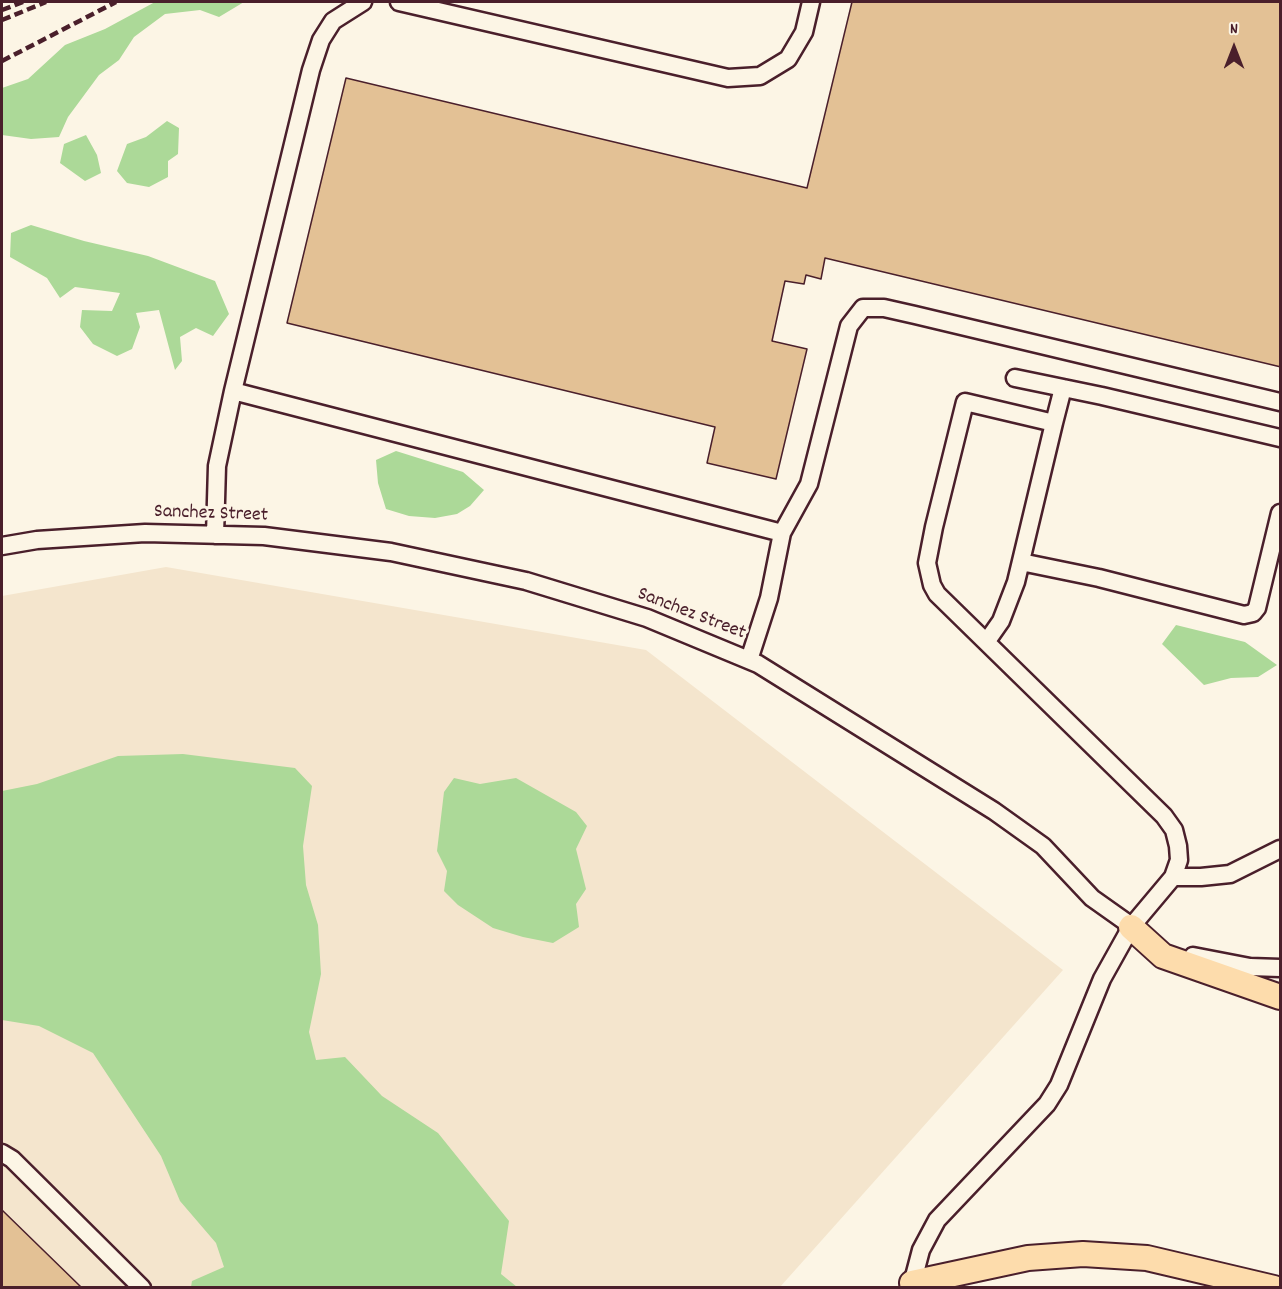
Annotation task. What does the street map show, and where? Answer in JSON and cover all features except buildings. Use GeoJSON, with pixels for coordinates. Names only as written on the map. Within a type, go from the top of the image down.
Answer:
{"type":"FeatureCollection","features":[{"type":"Feature","properties":{"kind":"highway"},"geometry":{"type":"LineString","coordinates":[[1131,927],[1163,956],[1281,996]]}},
{"type":"Feature","properties":{"kind":"highway"},"geometry":{"type":"LineString","coordinates":[[910,1286],[1028,1258],[1083,1254],[1147,1258],[1274,1287]]}},
{"type":"Feature","properties":{"kind":"street"},"geometry":{"type":"LineString","coordinates":[[214,535],[217,466],[311,70],[321,40],[333,21],[363,2]]}},
{"type":"Feature","properties":{"kind":"street"},"geometry":{"type":"LineString","coordinates":[[399,2],[728,78],[760,76],[788,59],[804,32],[811,2]]}},
{"type":"Feature","properties":{"kind":"street"},"geometry":{"type":"LineString","coordinates":[[749,660],[769,598],[782,533],[809,484],[849,326],[864,308],[884,308],[1281,402]]}},
{"type":"Feature","properties":{"kind":"street"},"geometry":{"type":"LineString","coordinates":[[1015,378],[1281,438]]}},
{"type":"Feature","properties":{"kind":"street"},"geometry":{"type":"LineString","coordinates":[[987,641],[1009,605],[1063,388]]}},
{"type":"Feature","properties":{"kind":"street"},"geometry":{"type":"LineString","coordinates":[[233,391],[782,533]]}},
{"type":"Feature","properties":{"kind":"street"},"geometry":{"type":"LineString","coordinates":[[910,1286],[921,1250],[937,1220],[1047,1104],[1059,1085],[1102,979],[1131,927],[1173,877],[1179,860],[1174,830],[1164,816],[937,594],[932,585],[927,563],[965,402],[1054,423]]}},
{"type":"Feature","properties":{"kind":"street"},"geometry":{"type":"LineString","coordinates":[[1021,562],[1099,578],[1244,615],[1253,613],[1257,608],[1281,513]]}},
{"type":"Feature","properties":{"kind":"street","name":"Sanchez Street"},"geometry":{"type":"LineString","coordinates":[[2,546],[36,540],[145,533],[264,536],[392,552],[526,581],[647,618],[749,660],[868,731],[994,811],[1043,846],[1092,898],[1131,927],[1174,950],[1210,961],[1250,967],[1281,968]]}},
{"type":"Feature","properties":{"kind":"street"},"geometry":{"type":"LineString","coordinates":[[1173,877],[1230,874],[1281,849]]}},
{"type":"Feature","properties":{"kind":"street"},"geometry":{"type":"LineString","coordinates":[[2,1153],[12,1159],[142,1287]]}},
{"type":"Feature","properties":{"kind":"shaded area"},"geometry":{"type":"Polygon","coordinates":[[[166,567],[646,650],[1063,970],[780,1287],[2,1288],[2,596],[166,567]]]}},
{"type":"Feature","properties":{"kind":"green space"},"geometry":{"type":"Polygon","coordinates":[[[155,2],[244,2],[219,17],[200,10],[165,14],[134,37],[119,60],[99,75],[68,117],[59,137],[31,139],[2,135],[2,88],[28,79],[65,45],[105,29],[155,2]]]}},
{"type":"Feature","properties":{"kind":"green space"},"geometry":{"type":"Polygon","coordinates":[[[167,121],[179,128],[178,154],[168,161],[168,177],[149,187],[127,183],[117,171],[127,144],[146,137],[167,121]]]}},
{"type":"Feature","properties":{"kind":"green space"},"geometry":{"type":"Polygon","coordinates":[[[86,135],[97,155],[101,173],[85,181],[60,163],[64,144],[86,135]]]}},
{"type":"Feature","properties":{"kind":"green space"},"geometry":{"type":"Polygon","coordinates":[[[31,225],[84,241],[148,256],[215,281],[229,314],[213,336],[196,328],[180,337],[182,361],[175,370],[159,310],[136,313],[140,327],[132,349],[117,356],[93,344],[80,327],[82,310],[112,311],[120,293],[75,287],[60,298],[47,278],[10,257],[11,233],[31,225]]]}},
{"type":"Feature","properties":{"kind":"green space"},"geometry":{"type":"Polygon","coordinates":[[[396,451],[463,472],[484,490],[470,506],[457,514],[435,518],[409,516],[386,509],[378,483],[376,460],[396,451]]]}},
{"type":"Feature","properties":{"kind":"green space"},"geometry":{"type":"Polygon","coordinates":[[[1176,625],[1245,642],[1277,665],[1258,677],[1231,678],[1204,685],[1162,644],[1176,625]]]}},
{"type":"Feature","properties":{"kind":"green space"},"geometry":{"type":"Polygon","coordinates":[[[183,754],[295,768],[312,786],[303,846],[306,885],[318,925],[321,974],[309,1032],[316,1060],[345,1057],[382,1096],[438,1133],[509,1221],[501,1274],[517,1287],[191,1287],[192,1281],[224,1267],[216,1243],[180,1201],[161,1156],[93,1053],[39,1026],[2,1020],[2,791],[37,784],[118,756],[183,754]]]}},
{"type":"Feature","properties":{"kind":"green space"},"geometry":{"type":"Polygon","coordinates":[[[454,778],[480,784],[516,778],[576,812],[587,826],[576,849],[586,889],[576,904],[579,927],[553,943],[523,937],[493,928],[458,905],[444,891],[447,871],[437,851],[444,792],[454,778]]]}},
{"type":"Feature","properties":{"kind":"railway"},"geometry":{"type":"LineString","coordinates":[[2,10],[23,2]]}},
{"type":"Feature","properties":{"kind":"railway"},"geometry":{"type":"LineString","coordinates":[[2,20],[46,2]]}},
{"type":"Feature","properties":{"kind":"railway"},"geometry":{"type":"LineString","coordinates":[[2,61],[116,2]]}}]}
